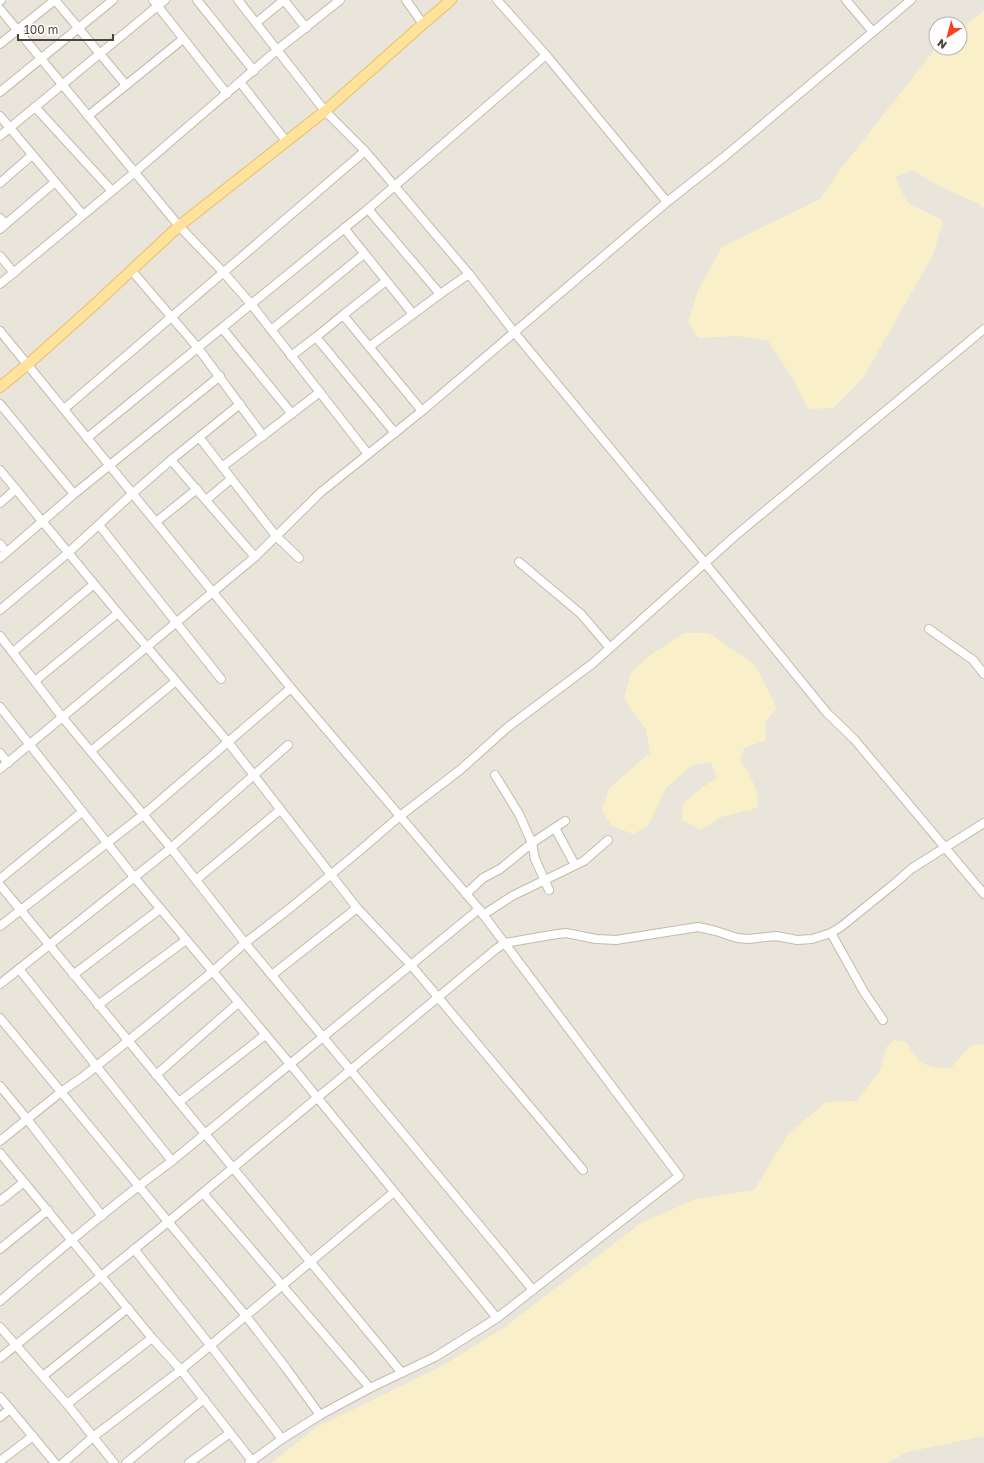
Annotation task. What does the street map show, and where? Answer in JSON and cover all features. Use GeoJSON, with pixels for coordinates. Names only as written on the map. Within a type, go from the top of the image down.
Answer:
{"type":"FeatureCollection","features":[{"type":"Feature","properties":{"kind":"main road"},"geometry":{"type":"LineString","coordinates":[[0,387],[27,365],[132,271],[179,226],[325,111],[451,0]]}},
{"type":"Feature","properties":{"kind":"street"},"geometry":{"type":"LineString","coordinates":[[0,44],[55,0],[126,85]]}},
{"type":"Feature","properties":{"kind":"street"},"geometry":{"type":"LineString","coordinates":[[0,92],[113,0]]}},
{"type":"Feature","properties":{"kind":"street"},"geometry":{"type":"LineString","coordinates":[[0,136],[100,53],[156,3],[165,0]]}},
{"type":"Feature","properties":{"kind":"street"},"geometry":{"type":"LineString","coordinates":[[197,0],[254,71]]}},
{"type":"Feature","properties":{"kind":"street"},"geometry":{"type":"LineString","coordinates":[[238,0],[325,111],[365,151],[469,274],[514,332],[705,563],[827,714],[854,739],[984,894]]}},
{"type":"Feature","properties":{"kind":"street"},"geometry":{"type":"LineString","coordinates":[[256,23],[284,0],[306,28]]}},
{"type":"Feature","properties":{"kind":"street"},"geometry":{"type":"LineString","coordinates":[[0,284],[112,192],[277,50],[306,28],[330,3],[340,0]]}},
{"type":"Feature","properties":{"kind":"street"},"geometry":{"type":"LineString","coordinates":[[406,0],[423,24]]}},
{"type":"Feature","properties":{"kind":"street"},"geometry":{"type":"LineString","coordinates":[[497,0],[546,55],[667,202]]}},
{"type":"Feature","properties":{"kind":"street"},"geometry":{"type":"LineString","coordinates":[[846,0],[873,32]]}},
{"type":"Feature","properties":{"kind":"street"},"geometry":{"type":"LineString","coordinates":[[0,769],[255,557],[320,492],[422,411],[667,202],[724,157],[911,0]]}},
{"type":"Feature","properties":{"kind":"street"},"geometry":{"type":"LineString","coordinates":[[156,3],[227,94]]}},
{"type":"Feature","properties":{"kind":"street"},"geometry":{"type":"LineString","coordinates":[[0,9],[179,226],[251,304],[368,454]]}},
{"type":"Feature","properties":{"kind":"street"},"geometry":{"type":"LineString","coordinates":[[88,116],[184,39]]}},
{"type":"Feature","properties":{"kind":"street"},"geometry":{"type":"LineString","coordinates":[[87,438],[368,209],[546,55]]}},
{"type":"Feature","properties":{"kind":"street"},"geometry":{"type":"LineString","coordinates":[[240,82],[286,141]]}},
{"type":"Feature","properties":{"kind":"street"},"geometry":{"type":"LineString","coordinates":[[35,107],[112,192]]}},
{"type":"Feature","properties":{"kind":"street"},"geometry":{"type":"LineString","coordinates":[[0,116],[83,216]]}},
{"type":"Feature","properties":{"kind":"street"},"geometry":{"type":"LineString","coordinates":[[64,409],[365,151]]}},
{"type":"Feature","properties":{"kind":"street"},"geometry":{"type":"LineString","coordinates":[[0,183],[32,156]]}},
{"type":"Feature","properties":{"kind":"street"},"geometry":{"type":"LineString","coordinates":[[2,224],[55,182]]}},
{"type":"Feature","properties":{"kind":"street"},"geometry":{"type":"LineString","coordinates":[[368,209],[440,294]]}},
{"type":"Feature","properties":{"kind":"street"},"geometry":{"type":"LineString","coordinates":[[344,228],[413,314]]}},
{"type":"Feature","properties":{"kind":"street"},"geometry":{"type":"LineString","coordinates":[[271,330],[364,254]]}},
{"type":"Feature","properties":{"kind":"street"},"geometry":{"type":"LineString","coordinates":[[0,256],[14,273]]}},
{"type":"Feature","properties":{"kind":"street"},"geometry":{"type":"LineString","coordinates":[[132,271],[198,348],[263,436]]}},
{"type":"Feature","properties":{"kind":"street"},"geometry":{"type":"LineString","coordinates":[[369,347],[469,274]]}},
{"type":"Feature","properties":{"kind":"street"},"geometry":{"type":"LineString","coordinates":[[291,356],[386,281]]}},
{"type":"Feature","properties":{"kind":"street"},"geometry":{"type":"LineString","coordinates":[[343,315],[422,411]]}},
{"type":"Feature","properties":{"kind":"street"},"geometry":{"type":"LineString","coordinates":[[222,328],[292,414]]}},
{"type":"Feature","properties":{"kind":"street"},"geometry":{"type":"LineString","coordinates":[[0,1141],[61,1092],[96,1067],[245,943],[290,909],[400,816],[460,770],[508,727],[592,664],[735,536],[984,329]]}},
{"type":"Feature","properties":{"kind":"street"},"geometry":{"type":"LineString","coordinates":[[0,331],[291,688],[481,912],[679,1176],[497,1318],[435,1357],[370,1388],[320,1415],[282,1439],[251,1462],[181,1370],[152,1338],[0,1153]]}},
{"type":"Feature","properties":{"kind":"street"},"geometry":{"type":"LineString","coordinates":[[316,337],[395,433]]}},
{"type":"Feature","properties":{"kind":"street"},"geometry":{"type":"LineString","coordinates":[[0,544],[3,555],[42,520],[220,376]]}},
{"type":"Feature","properties":{"kind":"street"},"geometry":{"type":"LineString","coordinates":[[222,467],[320,392]]}},
{"type":"Feature","properties":{"kind":"street"},"geometry":{"type":"LineString","coordinates":[[0,404],[74,494]]}},
{"type":"Feature","properties":{"kind":"street"},"geometry":{"type":"LineString","coordinates":[[0,610],[68,553],[171,460],[240,404]]}},
{"type":"Feature","properties":{"kind":"street"},"geometry":{"type":"LineString","coordinates":[[199,437],[276,536],[299,558]]}},
{"type":"Feature","properties":{"kind":"street"},"geometry":{"type":"LineString","coordinates":[[171,460],[255,557]]}},
{"type":"Feature","properties":{"kind":"street"},"geometry":{"type":"LineString","coordinates":[[0,470],[146,647],[228,742],[357,908],[411,965],[583,1170]]}},
{"type":"Feature","properties":{"kind":"street"},"geometry":{"type":"LineString","coordinates":[[206,500],[231,479]]}},
{"type":"Feature","properties":{"kind":"street"},"geometry":{"type":"LineString","coordinates":[[0,503],[16,489]]}},
{"type":"Feature","properties":{"kind":"street"},"geometry":{"type":"LineString","coordinates":[[156,522],[197,489]]}},
{"type":"Feature","properties":{"kind":"street"},"geometry":{"type":"LineString","coordinates":[[99,524],[221,679]]}},
{"type":"Feature","properties":{"kind":"street"},"geometry":{"type":"LineString","coordinates":[[519,562],[580,614],[610,648]]}},
{"type":"Feature","properties":{"kind":"street"},"geometry":{"type":"LineString","coordinates":[[13,652],[94,584]]}},
{"type":"Feature","properties":{"kind":"street"},"geometry":{"type":"LineString","coordinates":[[36,681],[118,613]]}},
{"type":"Feature","properties":{"kind":"street"},"geometry":{"type":"LineString","coordinates":[[929,629],[973,660],[984,674]]}},
{"type":"Feature","properties":{"kind":"street"},"geometry":{"type":"LineString","coordinates":[[0,636],[63,718],[171,848],[245,943],[324,1036],[533,1290]]}},
{"type":"Feature","properties":{"kind":"street"},"geometry":{"type":"LineString","coordinates":[[91,751],[176,681]]}},
{"type":"Feature","properties":{"kind":"street"},"geometry":{"type":"LineString","coordinates":[[0,926],[143,815],[291,688]]}},
{"type":"Feature","properties":{"kind":"street"},"geometry":{"type":"LineString","coordinates":[[0,707],[31,744],[107,844],[290,1064],[497,1318]]}},
{"type":"Feature","properties":{"kind":"street"},"geometry":{"type":"LineString","coordinates":[[0,984],[171,848],[288,744]]}},
{"type":"Feature","properties":{"kind":"street"},"geometry":{"type":"LineString","coordinates":[[0,753],[8,763]]}},
{"type":"Feature","properties":{"kind":"street"},"geometry":{"type":"LineString","coordinates":[[495,775],[519,814],[532,843],[535,859],[549,890]]}},
{"type":"Feature","properties":{"kind":"street"},"geometry":{"type":"LineString","coordinates":[[196,880],[280,810]]}},
{"type":"Feature","properties":{"kind":"street"},"geometry":{"type":"LineString","coordinates":[[0,879],[82,812]]}},
{"type":"Feature","properties":{"kind":"street"},"geometry":{"type":"LineString","coordinates":[[466,894],[483,878],[500,869],[532,843],[565,821]]}},
{"type":"Feature","properties":{"kind":"street"},"geometry":{"type":"LineString","coordinates":[[0,1358],[168,1222],[505,943],[566,933],[596,939],[616,940],[698,927],[737,938],[748,939],[776,936],[797,940],[812,939],[831,933],[842,926],[911,869],[945,846],[984,823]]}},
{"type":"Feature","properties":{"kind":"street"},"geometry":{"type":"LineString","coordinates":[[555,828],[575,865]]}},
{"type":"Feature","properties":{"kind":"street"},"geometry":{"type":"LineString","coordinates":[[0,1301],[139,1185],[172,1161],[411,965],[481,912],[544,879],[584,861],[608,840]]}},
{"type":"Feature","properties":{"kind":"street"},"geometry":{"type":"LineString","coordinates":[[0,884],[20,911],[402,1373]]}},
{"type":"Feature","properties":{"kind":"street"},"geometry":{"type":"LineString","coordinates":[[73,975],[160,908]]}},
{"type":"Feature","properties":{"kind":"street"},"geometry":{"type":"LineString","coordinates":[[272,975],[357,908]]}},
{"type":"Feature","properties":{"kind":"street"},"geometry":{"type":"LineString","coordinates":[[831,933],[864,992],[882,1020]]}},
{"type":"Feature","properties":{"kind":"street"},"geometry":{"type":"LineString","coordinates":[[98,1005],[186,940]]}},
{"type":"Feature","properties":{"kind":"street"},"geometry":{"type":"LineString","coordinates":[[19,969],[172,1161]]}},
{"type":"Feature","properties":{"kind":"street"},"geometry":{"type":"LineString","coordinates":[[156,1075],[238,1003]]}},
{"type":"Feature","properties":{"kind":"street"},"geometry":{"type":"LineString","coordinates":[[0,1018],[246,1316],[320,1415]]}},
{"type":"Feature","properties":{"kind":"street"},"geometry":{"type":"LineString","coordinates":[[179,1102],[265,1035]]}},
{"type":"Feature","properties":{"kind":"street"},"geometry":{"type":"LineString","coordinates":[[0,1086],[102,1216]]}},
{"type":"Feature","properties":{"kind":"street"},"geometry":{"type":"LineString","coordinates":[[0,1201],[24,1182]]}},
{"type":"Feature","properties":{"kind":"street"},"geometry":{"type":"LineString","coordinates":[[63,1463],[93,1437],[181,1370],[394,1192]]}},
{"type":"Feature","properties":{"kind":"street"},"geometry":{"type":"LineString","coordinates":[[203,1193],[370,1388]]}},
{"type":"Feature","properties":{"kind":"street"},"geometry":{"type":"LineString","coordinates":[[0,1250],[48,1210]]}},
{"type":"Feature","properties":{"kind":"street"},"geometry":{"type":"LineString","coordinates":[[134,1248],[282,1439]]}},
{"type":"Feature","properties":{"kind":"street"},"geometry":{"type":"LineString","coordinates":[[43,1376],[128,1308]]}},
{"type":"Feature","properties":{"kind":"street"},"geometry":{"type":"LineString","coordinates":[[0,1327],[67,1404],[114,1463]]}},
{"type":"Feature","properties":{"kind":"street"},"geometry":{"type":"LineString","coordinates":[[67,1404],[152,1338]]}},
{"type":"Feature","properties":{"kind":"street"},"geometry":{"type":"LineString","coordinates":[[0,1397],[54,1463]]}},
{"type":"Feature","properties":{"kind":"street"},"geometry":{"type":"LineString","coordinates":[[126,1463],[204,1400]]}},
{"type":"Feature","properties":{"kind":"street"},"geometry":{"type":"LineString","coordinates":[[0,1417],[10,1409]]}},
{"type":"Feature","properties":{"kind":"street"},"geometry":{"type":"LineString","coordinates":[[189,1463],[230,1433]]}},
{"type":"Feature","properties":{"kind":"street"},"geometry":{"type":"LineString","coordinates":[[0,1461],[33,1436]]}},
{"type":"Feature","properties":{"kind":"shaded area"},"geometry":{"type":"Polygon","coordinates":[[[0,0],[984,0],[984,1463],[0,1463],[0,0]]]}},
{"type":"Feature","properties":{"kind":"sand"},"geometry":{"type":"Polygon","coordinates":[[[984,11],[984,208],[979,204],[933,183],[913,170],[895,177],[907,202],[943,221],[933,255],[863,378],[833,408],[808,409],[793,379],[768,341],[737,336],[699,338],[688,323],[698,290],[722,247],[820,199],[843,166],[930,56],[968,56],[968,23],[984,11]]]}},
{"type":"Feature","properties":{"kind":"sand"},"geometry":{"type":"Polygon","coordinates":[[[684,633],[709,633],[755,665],[777,708],[765,722],[766,740],[744,748],[740,760],[755,787],[758,806],[750,811],[721,817],[701,830],[682,820],[683,804],[700,789],[717,778],[711,762],[692,765],[666,788],[648,826],[633,834],[612,826],[602,811],[609,789],[650,753],[646,729],[624,699],[631,672],[652,654],[684,633]]]}},
{"type":"Feature","properties":{"kind":"sand"},"geometry":{"type":"Polygon","coordinates":[[[894,1040],[906,1042],[915,1056],[924,1063],[934,1067],[950,1069],[970,1046],[984,1044],[984,1436],[907,1452],[888,1463],[271,1463],[317,1427],[444,1365],[505,1327],[641,1223],[696,1199],[754,1190],[789,1133],[826,1102],[856,1101],[879,1073],[887,1046],[894,1040]]]}}]}
